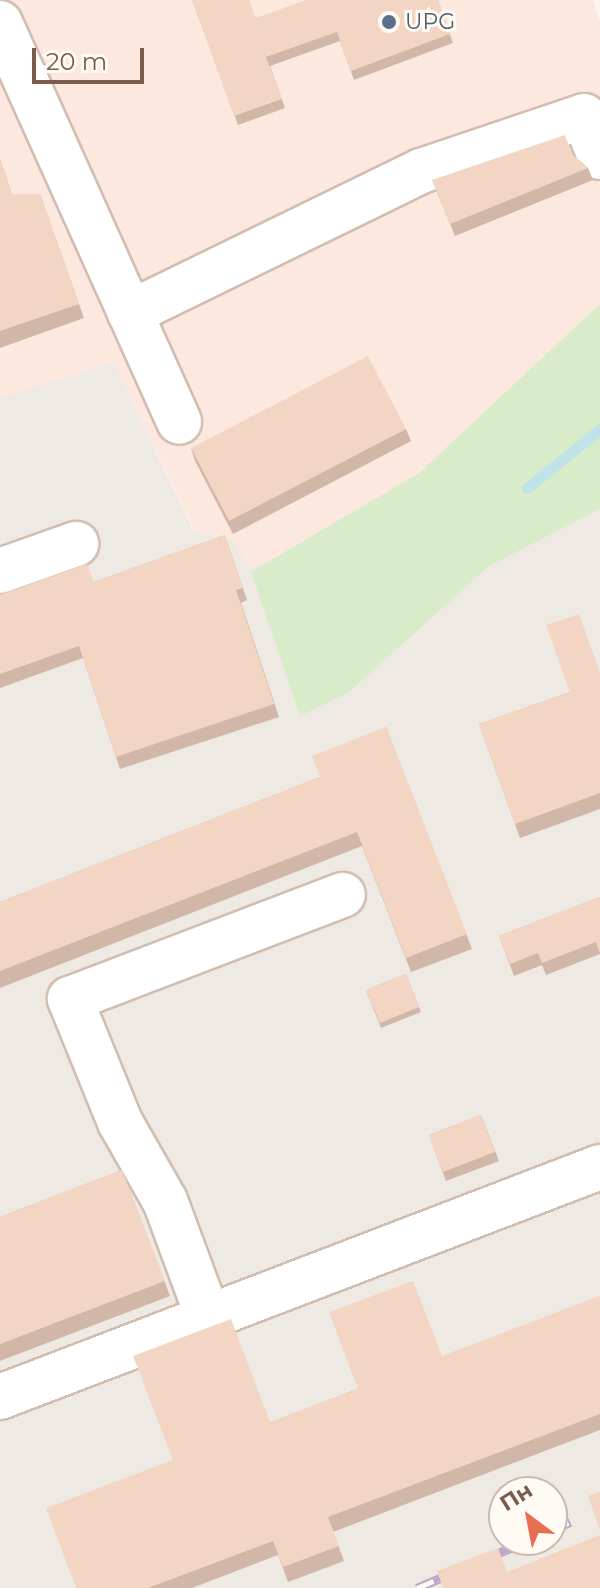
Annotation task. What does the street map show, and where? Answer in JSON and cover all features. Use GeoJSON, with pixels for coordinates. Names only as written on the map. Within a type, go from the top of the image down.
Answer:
{"type":"FeatureCollection","features":[{"type":"Feature","properties":{"kind":"lane"},"geometry":{"type":"LineString","coordinates":[[0,23],[179,422]]}},
{"type":"Feature","properties":{"kind":"lane"},"geometry":{"type":"LineString","coordinates":[[130,313],[421,171],[584,116],[600,157]]}},
{"type":"Feature","properties":{"kind":"lane"},"geometry":{"type":"LineString","coordinates":[[0,571],[76,544]]}},
{"type":"Feature","properties":{"kind":"lane"},"geometry":{"type":"LineString","coordinates":[[208,1317],[165,1201],[120,1122],[70,999],[343,895]]}},
{"type":"Feature","properties":{"kind":"lane"},"geometry":{"type":"LineString","coordinates":[[0,1397],[600,1167]]}},
{"type":"Feature","properties":{"kind":"shaded area"},"geometry":{"type":"Polygon","coordinates":[[[0,0],[593,0],[600,22],[600,304],[419,473],[251,572],[235,542],[195,532],[113,362],[0,399],[0,0]]]}},
{"type":"Feature","properties":{"kind":"shaded area"},"geometry":{"type":"Polygon","coordinates":[[[600,304],[600,1588],[0,1588],[0,399],[113,362],[194,532],[235,542],[251,571],[419,473],[600,304]]]}},
{"type":"Feature","properties":{"kind":"green space"},"geometry":{"type":"Polygon","coordinates":[[[600,304],[600,509],[489,566],[348,693],[300,716],[251,572],[419,473],[600,304]]]}},
{"type":"Feature","properties":{"kind":"building"},"geometry":{"type":"Polygon","coordinates":[[[192,0],[249,0],[256,18],[306,0],[438,0],[450,34],[351,71],[337,32],[266,57],[282,99],[234,116],[192,0]]]}},
{"type":"Feature","properties":{"kind":"building"},"geometry":{"type":"Polygon","coordinates":[[[565,135],[572,154],[588,168],[450,224],[432,180],[565,135]]]}},
{"type":"Feature","properties":{"kind":"building"},"geometry":{"type":"Polygon","coordinates":[[[0,159],[12,194],[40,194],[79,304],[0,331],[0,159]]]}},
{"type":"Feature","properties":{"kind":"building"},"geometry":{"type":"Polygon","coordinates":[[[368,356],[406,429],[229,521],[191,448],[368,356]]]}},
{"type":"Feature","properties":{"kind":"building"},"geometry":{"type":"Polygon","coordinates":[[[225,535],[243,588],[236,590],[274,704],[116,757],[79,646],[0,674],[0,595],[87,564],[94,582],[225,535]]]}},
{"type":"Feature","properties":{"kind":"building"},"geometry":{"type":"Polygon","coordinates":[[[579,614],[600,673],[600,793],[515,824],[479,724],[570,692],[546,625],[579,614]]]}},
{"type":"Feature","properties":{"kind":"building"},"geometry":{"type":"Polygon","coordinates":[[[386,727],[467,934],[406,958],[357,832],[0,971],[0,902],[320,777],[312,756],[386,727]]]}},
{"type":"Feature","properties":{"kind":"building"},"geometry":{"type":"Polygon","coordinates":[[[600,897],[600,953],[596,942],[542,963],[538,953],[510,964],[499,936],[600,897]]]}},
{"type":"Feature","properties":{"kind":"building"},"geometry":{"type":"Polygon","coordinates":[[[406,974],[419,1007],[380,1023],[366,990],[406,974]]]}},
{"type":"Feature","properties":{"kind":"building"},"geometry":{"type":"Polygon","coordinates":[[[481,1115],[495,1152],[443,1172],[429,1135],[481,1115]]]}},
{"type":"Feature","properties":{"kind":"building"},"geometry":{"type":"Polygon","coordinates":[[[122,1170],[165,1281],[0,1344],[0,1217],[122,1170]]]}},
{"type":"Feature","properties":{"kind":"building"},"geometry":{"type":"Polygon","coordinates":[[[413,1281],[442,1356],[600,1296],[600,1414],[328,1517],[339,1546],[283,1567],[273,1541],[148,1588],[76,1588],[46,1508],[173,1460],[133,1356],[231,1319],[270,1422],[358,1389],[329,1312],[413,1281]]]}},
{"type":"Feature","properties":{"kind":"building"},"geometry":{"type":"Polygon","coordinates":[[[600,1492],[600,1530],[588,1496],[600,1492]]]}},
{"type":"Feature","properties":{"kind":"building"},"geometry":{"type":"Polygon","coordinates":[[[600,1535],[600,1588],[443,1588],[437,1571],[488,1552],[488,1556],[501,1556],[507,1572],[547,1556],[568,1556],[568,1548],[600,1535]]]}},
{"type":"Feature","properties":{"kind":"waterway"},"geometry":{"type":"LineString","coordinates":[[527,488],[600,429]]}},
{"type":"Feature","properties":{"kind":"railway"},"geometry":{"type":"LineString","coordinates":[[417,1588],[492,1556]]}},
{"type":"Feature","properties":{"kind":"place","name":"UPG"},"geometry":{"type":"Point","coordinates":[389,22]}}]}
